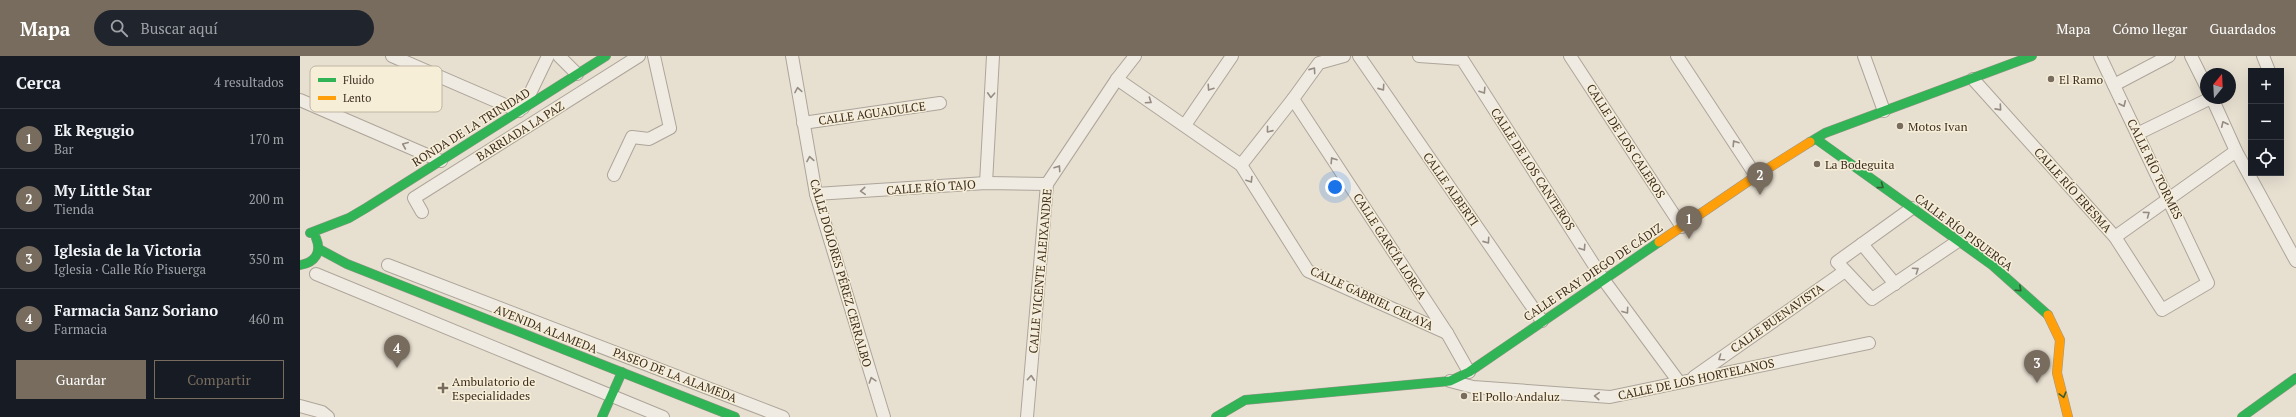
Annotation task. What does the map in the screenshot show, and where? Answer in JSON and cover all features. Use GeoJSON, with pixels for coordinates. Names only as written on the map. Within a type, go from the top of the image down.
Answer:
{"type":"FeatureCollection","features":[{"type":"Feature","properties":{"kind":"street"},"geometry":{"type":"LineString","coordinates":[[392,56],[416,66]]}},
{"type":"Feature","properties":{"kind":"street"},"geometry":{"type":"LineString","coordinates":[[442,77],[521,110],[548,56]]}},
{"type":"Feature","properties":{"kind":"street"},"geometry":{"type":"LineString","coordinates":[[559,56],[577,74]]}},
{"type":"Feature","properties":{"kind":"street","name":"RONDA DE LA TRINIDAD"},"geometry":{"type":"LineString","coordinates":[[304,230],[348,218],[606,56]]}},
{"type":"Feature","properties":{"kind":"street","name":"BARRIADA LA PAZ"},"geometry":{"type":"LineString","coordinates":[[422,212],[414,198],[640,56]]}},
{"type":"Feature","properties":{"kind":"street"},"geometry":{"type":"LineString","coordinates":[[614,175],[632,137],[649,139],[670,128],[654,56]]}},
{"type":"Feature","properties":{"kind":"street","name":"CALLE DOLORES PÉREZ CERRALBO"},"geometry":{"type":"LineString","coordinates":[[792,56],[816,194],[884,417]]}},
{"type":"Feature","properties":{"kind":"street"},"geometry":{"type":"LineString","coordinates":[[986,183],[992,56]]}},
{"type":"Feature","properties":{"kind":"street","name":"CALLE VICENTE ALEIXANDRE"},"geometry":{"type":"LineString","coordinates":[[1027,417],[1047,184],[1116,79],[1135,56]]}},
{"type":"Feature","properties":{"kind":"street"},"geometry":{"type":"LineString","coordinates":[[1185,125],[1232,56]]}},
{"type":"Feature","properties":{"kind":"street"},"geometry":{"type":"LineString","coordinates":[[1241,165],[1293,99],[1319,63],[1344,56]]}},
{"type":"Feature","properties":{"kind":"street","name":"CALLE ALBERTI"},"geometry":{"type":"LineString","coordinates":[[1360,56],[1542,321]]}},
{"type":"Feature","properties":{"kind":"street","name":"CALLE DE LOS CANTEROS"},"geometry":{"type":"LineString","coordinates":[[1419,56],[1462,58],[1603,279],[1685,381]]}},
{"type":"Feature","properties":{"kind":"street","name":"CALLE DE LOS CALEROS"},"geometry":{"type":"LineString","coordinates":[[1570,56],[1682,226]]}},
{"type":"Feature","properties":{"kind":"street"},"geometry":{"type":"LineString","coordinates":[[1677,56],[1756,176]]}},
{"type":"Feature","properties":{"kind":"street"},"geometry":{"type":"LineString","coordinates":[[1864,56],[1884,111]]}},
{"type":"Feature","properties":{"kind":"street","name":"CALLE FRAY DIEGO DE CÁDIZ"},"geometry":{"type":"LineString","coordinates":[[1216,417],[1245,400],[1450,381],[1469,372],[1603,279],[1756,176],[1825,133],[1974,79],[2032,56]]}},
{"type":"Feature","properties":{"kind":"street","name":"CALLE RÍO TORMES"},"geometry":{"type":"LineString","coordinates":[[2100,56],[2169,198],[2208,283],[2162,310]]}},
{"type":"Feature","properties":{"kind":"street"},"geometry":{"type":"LineString","coordinates":[[2114,85],[2169,56]]}},
{"type":"Feature","properties":{"kind":"street"},"geometry":{"type":"LineString","coordinates":[[2192,56],[2200,73]]}},
{"type":"Feature","properties":{"kind":"street"},"geometry":{"type":"LineString","coordinates":[[2263,56],[2268,68]]}},
{"type":"Feature","properties":{"kind":"street","name":"CALLE GABRIEL CELAYA"},"geometry":{"type":"LineString","coordinates":[[1116,79],[1185,125],[1241,165],[1308,271],[1447,333]]}},
{"type":"Feature","properties":{"kind":"street","name":"CALLE RÍO ERESMA"},"geometry":{"type":"LineString","coordinates":[[1974,79],[2115,237],[2162,310]]}},
{"type":"Feature","properties":{"kind":"street","name":"CALLE GARCÍA LORCA"},"geometry":{"type":"LineString","coordinates":[[1293,99],[1447,333],[1469,372]]}},
{"type":"Feature","properties":{"kind":"street"},"geometry":{"type":"LineString","coordinates":[[300,100],[310,104]]}},
{"type":"Feature","properties":{"kind":"street","name":"CALLE AGUADULCE"},"geometry":{"type":"LineString","coordinates":[[804,123],[940,103]]}},
{"type":"Feature","properties":{"kind":"street"},"geometry":{"type":"LineString","coordinates":[[2138,134],[2200,103]]}},
{"type":"Feature","properties":{"kind":"street"},"geometry":{"type":"LineString","coordinates":[[2214,104],[2236,151],[2296,261]]}},
{"type":"Feature","properties":{"kind":"street"},"geometry":{"type":"LineString","coordinates":[[328,112],[441,161]]}},
{"type":"Feature","properties":{"kind":"street","name":"CALLE RÍO PISUERGA"},"geometry":{"type":"LineString","coordinates":[[1816,139],[1992,265],[2049,316],[2060,340],[2057,373],[2068,417]]}},
{"type":"Feature","properties":{"kind":"street"},"geometry":{"type":"LineString","coordinates":[[2115,237],[2236,151]]}},
{"type":"Feature","properties":{"kind":"street","name":"CALLE RÍO TAJO"},"geometry":{"type":"LineString","coordinates":[[816,194],[986,183],[1047,184]]}},
{"type":"Feature","properties":{"kind":"street"},"geometry":{"type":"LineString","coordinates":[[1912,208],[1837,262],[1872,300],[1958,241]]}},
{"type":"Feature","properties":{"kind":"street","name":"RONDA DE LA TRINIDAD"},"geometry":{"type":"LineString","coordinates":[[312,262],[316,259],[319,248],[348,218]]}},
{"type":"Feature","properties":{"kind":"street"},"geometry":{"type":"LineString","coordinates":[[304,230],[314,236],[319,248]]}},
{"type":"Feature","properties":{"kind":"street"},"geometry":{"type":"LineString","coordinates":[[1862,244],[1895,284]]}},
{"type":"Feature","properties":{"kind":"street","name":"AVENIDA ALAMEDA"},"geometry":{"type":"LineString","coordinates":[[319,248],[347,264],[735,417]]}},
{"type":"Feature","properties":{"kind":"street","name":"AVENIDA ALAMEDA"},"geometry":{"type":"LineString","coordinates":[[300,265],[312,262],[347,264]]}},
{"type":"Feature","properties":{"kind":"street","name":"PASEO DE LA ALAMEDA"},"geometry":{"type":"LineString","coordinates":[[388,265],[783,417]]}},
{"type":"Feature","properties":{"kind":"street","name":"CALLE BUENAVISTA"},"geometry":{"type":"LineString","coordinates":[[1685,381],[1845,271]]}},
{"type":"Feature","properties":{"kind":"street"},"geometry":{"type":"LineString","coordinates":[[316,274],[664,417]]}},
{"type":"Feature","properties":{"kind":"street","name":"CALLE DE LOS HORTELANOS"},"geometry":{"type":"LineString","coordinates":[[1450,381],[1473,387],[1610,397],[1869,343]]}},
{"type":"Feature","properties":{"kind":"street"},"geometry":{"type":"LineString","coordinates":[[602,417],[610,396],[622,372]]}},
{"type":"Feature","properties":{"kind":"street"},"geometry":{"type":"LineString","coordinates":[[2242,417],[2296,378]]}},
{"type":"Feature","properties":{"kind":"street"},"geometry":{"type":"LineString","coordinates":[[300,406],[322,412],[328,417]]}},
{"type":"Feature","properties":{"kind":"traffic: fast"},"geometry":{"type":"LineString","coordinates":[[310,233],[349,218],[366,208],[606,56]]}},
{"type":"Feature","properties":{"kind":"traffic: fast"},"geometry":{"type":"LineString","coordinates":[[1810,142],[1825,133],[2032,56]]}},
{"type":"Feature","properties":{"kind":"traffic: fast"},"geometry":{"type":"LineString","coordinates":[[1816,139],[1992,265],[2048,315]]}},
{"type":"Feature","properties":{"kind":"traffic: fast"},"geometry":{"type":"LineString","coordinates":[[300,265],[310,262],[316,256],[318,252],[318,243],[316,238]]}},
{"type":"Feature","properties":{"kind":"traffic: fast"},"geometry":{"type":"LineString","coordinates":[[1216,417],[1245,400],[1450,381],[1469,372],[1659,242]]}},
{"type":"Feature","properties":{"kind":"traffic: fast"},"geometry":{"type":"LineString","coordinates":[[319,249],[347,264],[735,417]]}},
{"type":"Feature","properties":{"kind":"traffic: fast"},"geometry":{"type":"LineString","coordinates":[[602,417],[622,372]]}},
{"type":"Feature","properties":{"kind":"traffic: fast"},"geometry":{"type":"LineString","coordinates":[[2242,417],[2296,378]]}},
{"type":"Feature","properties":{"kind":"traffic: slow"},"geometry":{"type":"LineString","coordinates":[[1659,242],[1756,176],[1810,142]]}},
{"type":"Feature","properties":{"kind":"traffic: slow"},"geometry":{"type":"LineString","coordinates":[[2048,315],[2060,340],[2057,373],[2068,417]]}},
{"type":"Feature","properties":{"kind":"place","name":"El Ramo"},"geometry":{"type":"Point","coordinates":[2051,79]}},
{"type":"Feature","properties":{"kind":"place","name":"Motos Ivan"},"geometry":{"type":"Point","coordinates":[1900,126]}},
{"type":"Feature","properties":{"kind":"place","name":"La Bodeguita"},"geometry":{"type":"Point","coordinates":[1817,164]}},
{"type":"Feature","properties":{"kind":"place","name":"My Little Star"},"geometry":{"type":"Point","coordinates":[1760,195]}},
{"type":"Feature","properties":{"kind":"place","name":"Ek Regugio"},"geometry":{"type":"Point","coordinates":[1689,239]}},
{"type":"Feature","properties":{"kind":"place","name":"Farmacia Sanz Soriano"},"geometry":{"type":"Point","coordinates":[397,368]}},
{"type":"Feature","properties":{"kind":"place","name":"Iglesia de la Victoria"},"geometry":{"type":"Point","coordinates":[2037,383]}},
{"type":"Feature","properties":{"kind":"place","name":"Ambulatorio de Especialidades"},"geometry":{"type":"Point","coordinates":[443,388]}},
{"type":"Feature","properties":{"kind":"place","name":"El Pollo Andaluz"},"geometry":{"type":"Point","coordinates":[1464,396]}}]}
